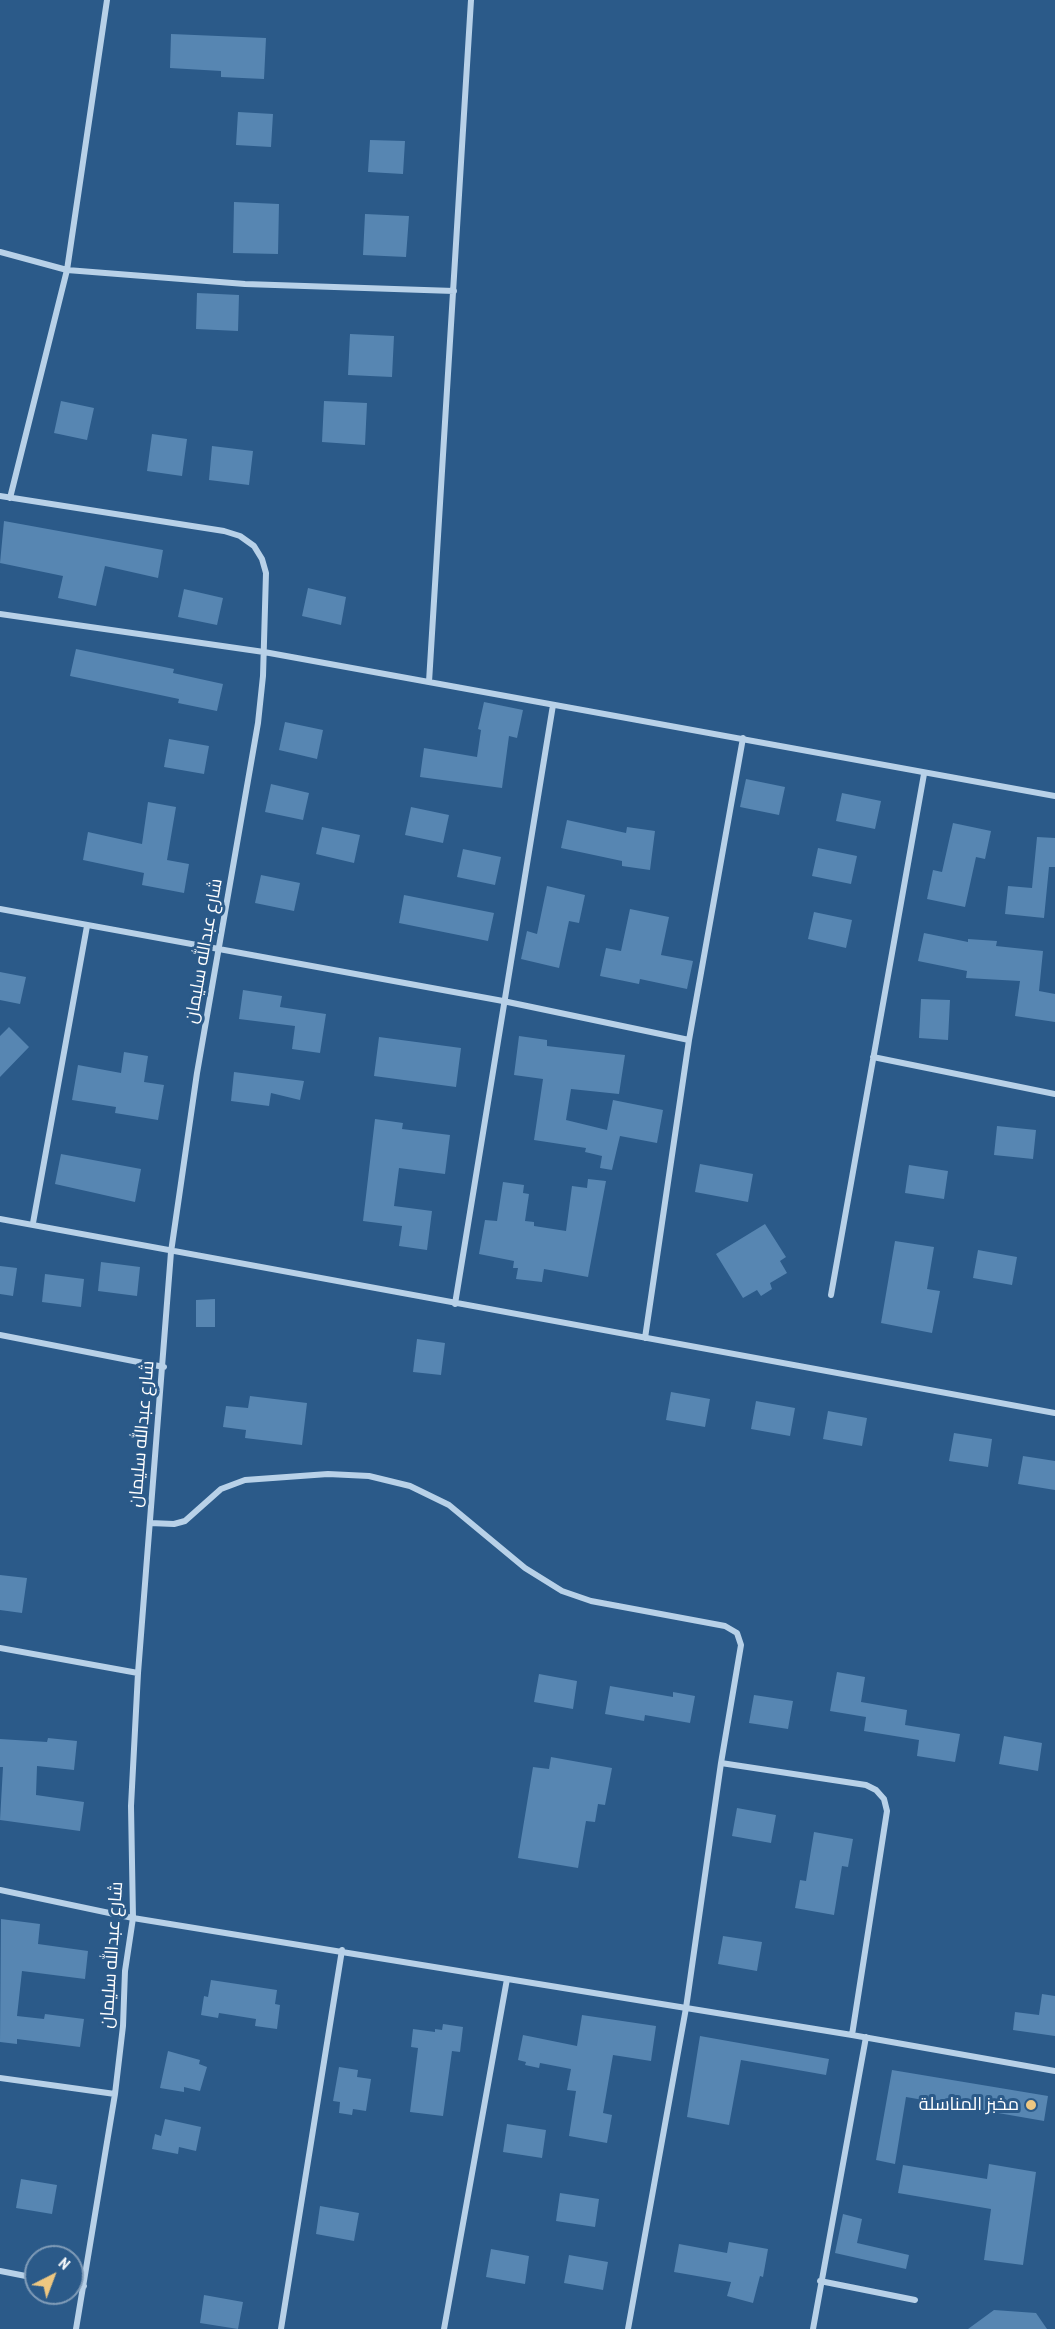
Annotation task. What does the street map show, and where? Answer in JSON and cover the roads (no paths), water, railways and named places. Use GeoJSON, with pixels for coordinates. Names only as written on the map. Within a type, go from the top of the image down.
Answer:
{"type":"FeatureCollection","features":[{"type":"Feature","properties":{"kind":"street"},"geometry":{"type":"LineString","coordinates":[[0,496],[10,498],[67,270],[107,0]]}},
{"type":"Feature","properties":{"kind":"street"},"geometry":{"type":"LineString","coordinates":[[429,682],[471,0]]}},
{"type":"Feature","properties":{"kind":"street"},"geometry":{"type":"LineString","coordinates":[[0,252],[67,270],[245,284],[454,291]]}},
{"type":"Feature","properties":{"kind":"street","name":"شارع عبدالله سليمان"},"geometry":{"type":"LineString","coordinates":[[10,498],[224,531],[240,536],[254,546],[262,559],[266,573],[264,652],[258,723],[195,1084],[171,1252],[164,1367],[138,1673],[131,1806],[133,1918],[125,1971],[123,2026],[115,2094],[84,2286]]}},
{"type":"Feature","properties":{"kind":"street"},"geometry":{"type":"LineString","coordinates":[[0,614],[264,652],[743,738],[924,774],[1055,796]]}},
{"type":"Feature","properties":{"kind":"street"},"geometry":{"type":"LineString","coordinates":[[455,1304],[503,1001],[554,705]]}},
{"type":"Feature","properties":{"kind":"street"},"geometry":{"type":"LineString","coordinates":[[645,1338],[689,1040],[743,738]]}},
{"type":"Feature","properties":{"kind":"street"},"geometry":{"type":"LineString","coordinates":[[831,1295],[924,774]]}},
{"type":"Feature","properties":{"kind":"street"},"geometry":{"type":"LineString","coordinates":[[0,909],[503,1001],[689,1040]]}},
{"type":"Feature","properties":{"kind":"street"},"geometry":{"type":"LineString","coordinates":[[33,1223],[87,926]]}},
{"type":"Feature","properties":{"kind":"street"},"geometry":{"type":"LineString","coordinates":[[873,1057],[1055,1094]]}},
{"type":"Feature","properties":{"kind":"street"},"geometry":{"type":"LineString","coordinates":[[0,1219],[33,1223],[171,1252],[1055,1413]]}},
{"type":"Feature","properties":{"kind":"street"},"geometry":{"type":"LineString","coordinates":[[0,1335],[164,1367]]}},
{"type":"Feature","properties":{"kind":"street"},"geometry":{"type":"LineString","coordinates":[[150,1523],[174,1524],[185,1521],[221,1490],[245,1480],[349,1474],[410,1486],[458,1511],[525,1568],[562,1591],[591,1601],[725,1626],[737,1633],[741,1645],[721,1763],[686,2008],[628,2329]]}},
{"type":"Feature","properties":{"kind":"street"},"geometry":{"type":"LineString","coordinates":[[0,1648],[138,1673]]}},
{"type":"Feature","properties":{"kind":"street"},"geometry":{"type":"LineString","coordinates":[[721,1763],[866,1785],[876,1790],[884,1799],[887,1811],[852,2035]]}},
{"type":"Feature","properties":{"kind":"street"},"geometry":{"type":"LineString","coordinates":[[0,1890],[133,1918],[342,1950],[866,2037],[1055,2071]]}},
{"type":"Feature","properties":{"kind":"street"},"geometry":{"type":"LineString","coordinates":[[280,2329],[342,1950]]}},
{"type":"Feature","properties":{"kind":"street"},"geometry":{"type":"LineString","coordinates":[[444,2329],[507,1979]]}},
{"type":"Feature","properties":{"kind":"street"},"geometry":{"type":"LineString","coordinates":[[813,2329],[866,2037]]}},
{"type":"Feature","properties":{"kind":"street"},"geometry":{"type":"LineString","coordinates":[[0,2078],[115,2094]]}},
{"type":"Feature","properties":{"kind":"street"},"geometry":{"type":"LineString","coordinates":[[0,2271],[24,2276]]}},
{"type":"Feature","properties":{"kind":"street"},"geometry":{"type":"LineString","coordinates":[[820,2281],[915,2300]]}},
{"type":"Feature","properties":{"kind":"street","name":"شارع عبدالله سليمان"},"geometry":{"type":"LineString","coordinates":[[76,2329],[80,2305]]}},
{"type":"Feature","properties":{"kind":"place","name":"مخبز المناسلة"},"geometry":{"type":"Point","coordinates":[1031,2105]}}]}
